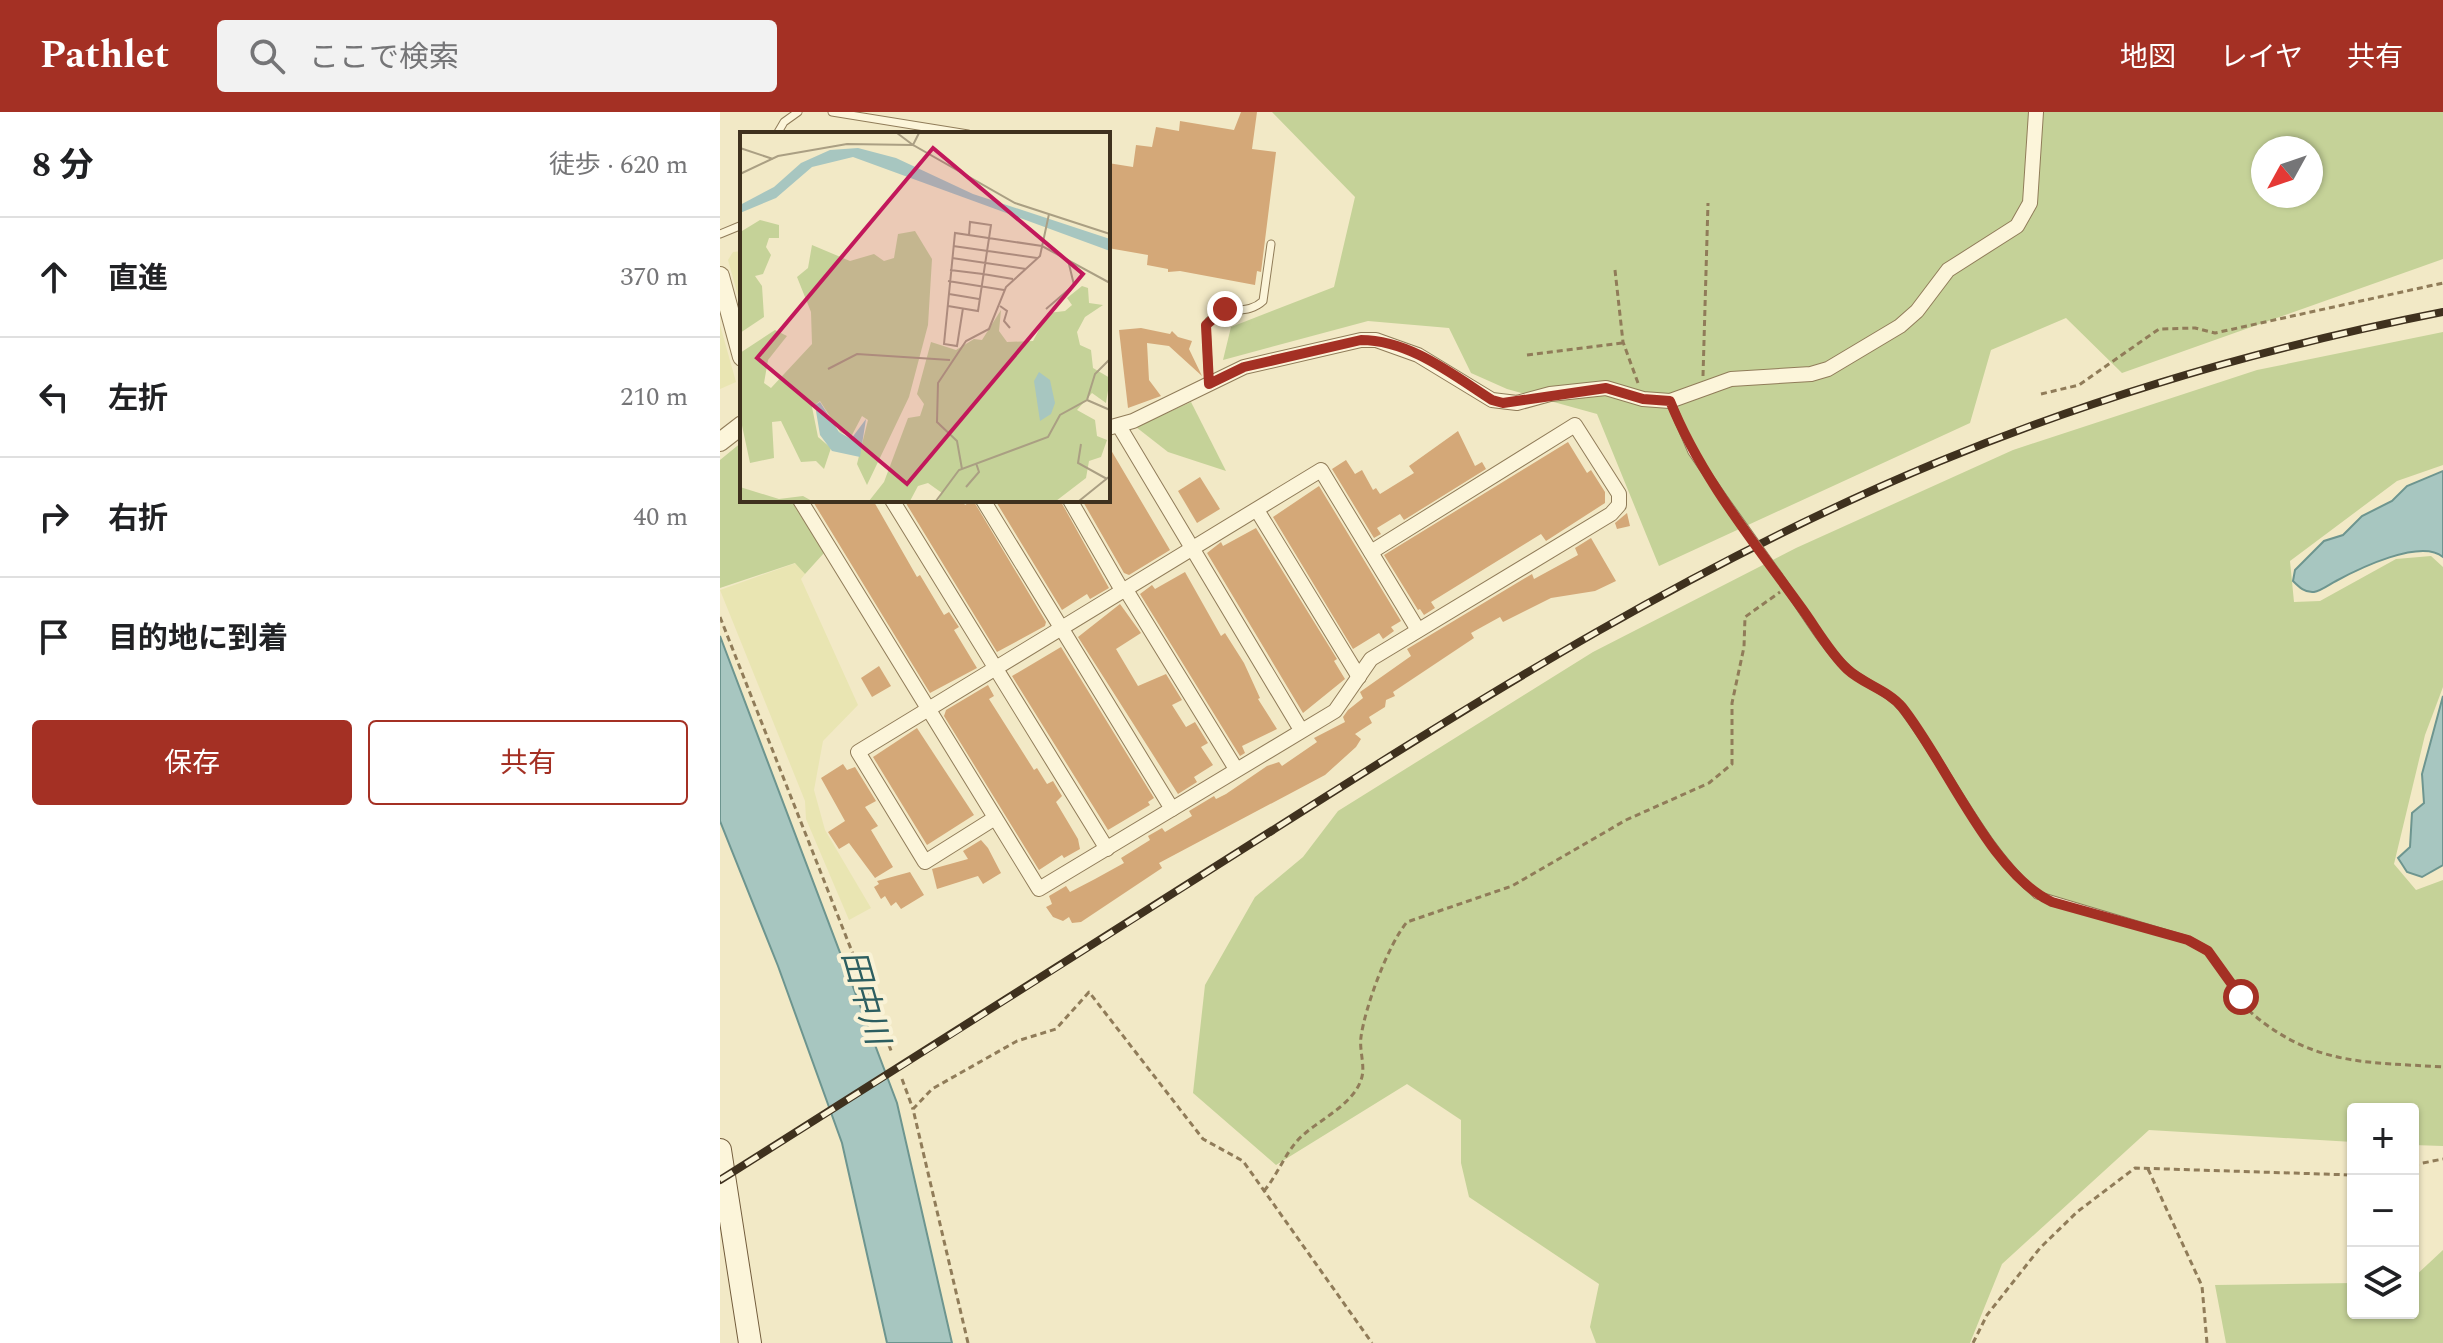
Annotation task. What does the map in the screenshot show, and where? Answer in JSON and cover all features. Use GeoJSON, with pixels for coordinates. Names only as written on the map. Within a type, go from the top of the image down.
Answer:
{"type":"FeatureCollection","features":[{"type":"Feature","properties":{"kind":"main road"},"geometry":{"type":"LineString","coordinates":[[720,1150],[750,1343]]}},
{"type":"Feature","properties":{"kind":"street"},"geometry":{"type":"LineString","coordinates":[[1301,730],[1193,550],[1114,427],[1244,367],[1361,340],[1376,340],[1418,355],[1492,400],[1503,403],[1591,388],[1606,388],[1640,398],[1670,401],[1731,379],[1811,374],[1828,369],[1900,326],[1917,311],[1948,270],[2004,235],[2024,215],[2032,187],[2036,112]]}},
{"type":"Feature","properties":{"kind":"street"},"geometry":{"type":"LineString","coordinates":[[720,276],[740,350]]}},
{"type":"Feature","properties":{"kind":"street"},"geometry":{"type":"LineString","coordinates":[[801,502],[1039,889],[1335,711],[1371,659],[1611,514],[1619,505],[1619,494],[1575,425],[1371,552]]}},
{"type":"Feature","properties":{"kind":"street"},"geometry":{"type":"LineString","coordinates":[[720,442],[740,427]]}},
{"type":"Feature","properties":{"kind":"street"},"geometry":{"type":"LineString","coordinates":[[995,818],[925,862],[858,752],[1321,470],[1418,630]]}},
{"type":"Feature","properties":{"kind":"street"},"geometry":{"type":"LineString","coordinates":[[893,502],[1107,849]]}},
{"type":"Feature","properties":{"kind":"street"},"geometry":{"type":"LineString","coordinates":[[984,502],[1172,809]]}},
{"type":"Feature","properties":{"kind":"street"},"geometry":{"type":"LineString","coordinates":[[1071,502],[1236,769]]}},
{"type":"Feature","properties":{"kind":"street"},"geometry":{"type":"LineString","coordinates":[[1257,510],[1359,677]]}},
{"type":"Feature","properties":{"kind":"lane"},"geometry":{"type":"LineString","coordinates":[[778,132],[784,122],[798,112]]}},
{"type":"Feature","properties":{"kind":"lane"},"geometry":{"type":"LineString","coordinates":[[832,112],[956,132]]}},
{"type":"Feature","properties":{"kind":"lane"},"geometry":{"type":"LineString","coordinates":[[720,234],[740,226]]}},
{"type":"Feature","properties":{"kind":"lane"},"geometry":{"type":"LineString","coordinates":[[1209,384],[1206,325],[1225,309],[1251,309],[1263,301],[1271,244]]}},
{"type":"Feature","properties":{"kind":"lane"},"geometry":{"type":"LineString","coordinates":[[1670,401],[1692,452],[1787,587],[1847,669],[1900,704],[1947,772],[1987,839],[2018,879],[2037,895],[2188,940],[2208,951]]}},
{"type":"Feature","properties":{"kind":"path"},"geometry":{"type":"LineString","coordinates":[[1703,387],[1708,203]]}},
{"type":"Feature","properties":{"kind":"path"},"geometry":{"type":"LineString","coordinates":[[1615,270],[1623,342],[1642,394],[1640,398]]}},
{"type":"Feature","properties":{"kind":"path"},"geometry":{"type":"LineString","coordinates":[[2041,394],[2079,385],[2159,329],[2195,328],[2215,333],[2443,283]]}},
{"type":"Feature","properties":{"kind":"path"},"geometry":{"type":"LineString","coordinates":[[1527,355],[1623,342]]}},
{"type":"Feature","properties":{"kind":"path"},"geometry":{"type":"LineString","coordinates":[[1264,1191],[1292,1146],[1354,1094],[1362,1078],[1361,1037],[1380,978],[1398,933],[1407,922],[1512,886],[1626,820],[1709,783],[1732,764],[1732,703],[1744,647],[1745,617],[1787,587]]}},
{"type":"Feature","properties":{"kind":"path"},"geometry":{"type":"LineString","coordinates":[[720,617],[892,1053]]}},
{"type":"Feature","properties":{"kind":"path"},"geometry":{"type":"LineString","coordinates":[[2208,951],[2253,1015],[2310,1050],[2336,1059],[2443,1067]]}},
{"type":"Feature","properties":{"kind":"path"},"geometry":{"type":"LineString","coordinates":[[913,1109],[932,1089],[1017,1041],[1056,1029],[1089,992],[1203,1139],[1243,1161],[1372,1343]]}},
{"type":"Feature","properties":{"kind":"path"},"geometry":{"type":"LineString","coordinates":[[902,1079],[913,1109],[968,1343]]}},
{"type":"Feature","properties":{"kind":"path"},"geometry":{"type":"LineString","coordinates":[[2419,1164],[2443,1159]]}},
{"type":"Feature","properties":{"kind":"path"},"geometry":{"type":"LineString","coordinates":[[1973,1343],[1987,1315],[2040,1248],[2125,1172],[2135,1168],[2347,1175]]}},
{"type":"Feature","properties":{"kind":"path"},"geometry":{"type":"LineString","coordinates":[[2148,1169],[2202,1286],[2207,1343]]}},
{"type":"Feature","properties":{"kind":"shaded area"},"geometry":{"type":"Polygon","coordinates":[[[740,251],[740,303],[728,260],[733,252],[740,251]]]}},
{"type":"Feature","properties":{"kind":"shaded area"},"geometry":{"type":"Polygon","coordinates":[[[720,325],[736,382],[720,389],[720,325]]]}},
{"type":"Feature","properties":{"kind":"shaded area"},"geometry":{"type":"Polygon","coordinates":[[[796,563],[805,574],[801,579],[858,705],[823,741],[814,790],[825,830],[871,908],[849,920],[806,819],[805,801],[720,590],[796,563]]]}},
{"type":"Feature","properties":{"kind":"green space"},"geometry":{"type":"Polygon","coordinates":[[[1272,112],[2443,112],[2443,259],[2122,373],[2066,318],[1991,350],[1970,423],[1659,566],[1597,414],[1507,389],[1471,373],[1449,328],[1368,321],[1223,360],[1231,327],[1334,287],[1355,197],[1272,112]]]}},
{"type":"Feature","properties":{"kind":"green space"},"geometry":{"type":"Polygon","coordinates":[[[2443,332],[2443,465],[2397,481],[2290,561],[2294,602],[2320,601],[2396,559],[2431,556],[2443,567],[2443,687],[2425,735],[2394,864],[2416,890],[2443,880],[2443,1146],[2419,1145],[2419,1103],[2347,1103],[2347,1142],[2149,1130],[2002,1264],[1970,1343],[1596,1343],[1590,1327],[1599,1284],[1469,1197],[1461,1163],[1461,1120],[1407,1084],[1276,1165],[1193,1093],[1205,985],[1255,897],[1303,857],[1338,811],[1593,652],[1796,548],[2013,450],[2257,370],[2443,332]]]}},
{"type":"Feature","properties":{"kind":"green space"},"geometry":{"type":"Polygon","coordinates":[[[1191,402],[1226,471],[1168,452],[1136,427],[1191,402]]]}},
{"type":"Feature","properties":{"kind":"green space"},"geometry":{"type":"Polygon","coordinates":[[[740,444],[740,502],[792,502],[824,553],[805,574],[795,563],[720,588],[720,460],[740,444]]]}},
{"type":"Feature","properties":{"kind":"green space"},"geometry":{"type":"Polygon","coordinates":[[[2443,1250],[2443,1343],[2226,1343],[2215,1285],[2347,1283],[2347,1319],[2419,1319],[2419,1272],[2443,1250]]]}},
{"type":"Feature","properties":{"kind":"water"},"geometry":{"type":"Polygon","coordinates":[[[2443,471],[2443,557],[2420,551],[2390,557],[2314,592],[2305,591],[2293,581],[2295,570],[2324,541],[2343,535],[2362,516],[2392,501],[2407,486],[2443,471]]]}},
{"type":"Feature","properties":{"kind":"water"},"geometry":{"type":"Polygon","coordinates":[[[720,636],[897,1103],[952,1343],[887,1343],[842,1143],[778,966],[720,821],[720,636]]]}},
{"type":"Feature","properties":{"kind":"water"},"geometry":{"type":"Polygon","coordinates":[[[2443,696],[2443,865],[2422,877],[2407,872],[2398,858],[2410,847],[2412,813],[2424,803],[2422,774],[2443,696]]]}},
{"type":"Feature","properties":{"kind":"building"},"geometry":{"type":"Polygon","coordinates":[[[1241,112],[1257,112],[1252,149],[1276,152],[1261,272],[1257,271],[1255,285],[1180,271],[1168,272],[1168,269],[1147,265],[1148,255],[1110,248],[1110,163],[1133,167],[1136,145],[1152,147],[1156,127],[1179,131],[1180,121],[1234,130],[1241,112]]]}},
{"type":"Feature","properties":{"kind":"building"},"geometry":{"type":"Polygon","coordinates":[[[1141,328],[1170,334],[1172,331],[1178,337],[1192,341],[1189,349],[1202,376],[1169,346],[1147,343],[1149,380],[1161,396],[1128,408],[1119,330],[1141,328]]]}},
{"type":"Feature","properties":{"kind":"building"},"geometry":{"type":"Polygon","coordinates":[[[1458,431],[1475,466],[1482,462],[1486,469],[1404,520],[1400,514],[1377,528],[1381,534],[1374,538],[1332,469],[1346,460],[1355,474],[1362,470],[1373,490],[1376,488],[1380,494],[1414,473],[1409,466],[1458,431]]]}},
{"type":"Feature","properties":{"kind":"building"},"geometry":{"type":"Polygon","coordinates":[[[1568,442],[1587,473],[1591,470],[1605,492],[1605,503],[1546,541],[1541,534],[1431,602],[1435,608],[1424,615],[1418,610],[1384,555],[1568,442]]]}},
{"type":"Feature","properties":{"kind":"building"},"geometry":{"type":"Polygon","coordinates":[[[1110,448],[1170,550],[1129,575],[1124,573],[1083,502],[1110,502],[1110,448]]]}},
{"type":"Feature","properties":{"kind":"building"},"geometry":{"type":"Polygon","coordinates":[[[1200,477],[1220,509],[1197,523],[1178,491],[1200,477]]]}},
{"type":"Feature","properties":{"kind":"building"},"geometry":{"type":"Polygon","coordinates":[[[1319,486],[1401,621],[1391,627],[1394,631],[1383,639],[1379,633],[1353,649],[1273,517],[1319,486]]]}},
{"type":"Feature","properties":{"kind":"building"},"geometry":{"type":"Polygon","coordinates":[[[813,502],[874,502],[917,577],[920,575],[944,615],[949,612],[959,627],[954,630],[977,668],[930,693],[813,502]]]}},
{"type":"Feature","properties":{"kind":"building"},"geometry":{"type":"Polygon","coordinates":[[[905,502],[963,502],[965,505],[974,502],[1046,622],[1045,626],[997,652],[905,502]]]}},
{"type":"Feature","properties":{"kind":"building"},"geometry":{"type":"Polygon","coordinates":[[[996,502],[1061,502],[1109,588],[1090,599],[1087,594],[1062,610],[996,502]]]}},
{"type":"Feature","properties":{"kind":"building"},"geometry":{"type":"Polygon","coordinates":[[[1627,513],[1630,526],[1617,529],[1615,523],[1627,513]]]}},
{"type":"Feature","properties":{"kind":"building"},"geometry":{"type":"Polygon","coordinates":[[[1256,528],[1337,659],[1334,661],[1345,679],[1303,713],[1207,553],[1221,542],[1223,546],[1256,528]]]}},
{"type":"Feature","properties":{"kind":"building"},"geometry":{"type":"Polygon","coordinates":[[[1591,538],[1616,581],[1595,591],[1551,598],[1503,622],[1500,617],[1471,633],[1474,638],[1393,692],[1395,696],[1386,700],[1385,707],[1369,717],[1372,723],[1355,734],[1361,739],[1356,747],[1325,775],[1159,863],[1162,868],[1081,922],[1072,923],[1069,917],[1063,921],[1053,917],[1046,907],[1052,904],[1049,896],[1066,886],[1070,892],[1124,863],[1121,858],[1150,840],[1148,836],[1162,828],[1165,832],[1192,816],[1189,811],[1214,796],[1216,799],[1226,794],[1267,766],[1279,762],[1282,766],[1317,742],[1314,738],[1345,722],[1343,717],[1348,710],[1363,698],[1360,692],[1411,656],[1407,649],[1532,574],[1534,579],[1578,555],[1575,548],[1591,538]]]}},
{"type":"Feature","properties":{"kind":"building"},"geometry":{"type":"Polygon","coordinates":[[[1185,572],[1221,636],[1225,633],[1244,663],[1258,699],[1277,729],[1242,746],[1245,753],[1240,756],[1140,594],[1152,585],[1155,589],[1185,572]]]}},
{"type":"Feature","properties":{"kind":"building"},"geometry":{"type":"Polygon","coordinates":[[[1120,604],[1141,633],[1116,649],[1138,686],[1166,674],[1182,700],[1172,705],[1186,727],[1195,722],[1208,743],[1201,747],[1213,765],[1194,777],[1197,782],[1178,794],[1078,637],[1120,604]]]}},
{"type":"Feature","properties":{"kind":"building"},"geometry":{"type":"Polygon","coordinates":[[[1061,647],[1154,798],[1148,802],[1150,805],[1108,830],[1012,676],[1061,647]]]}},
{"type":"Feature","properties":{"kind":"building"},"geometry":{"type":"Polygon","coordinates":[[[879,666],[891,686],[872,697],[861,678],[879,666]]]}},
{"type":"Feature","properties":{"kind":"building"},"geometry":{"type":"Polygon","coordinates":[[[988,685],[994,696],[989,699],[1034,770],[1037,768],[1047,784],[1053,781],[1062,796],[1056,802],[1078,839],[1080,849],[1064,858],[1062,855],[1039,870],[944,716],[946,710],[988,685]]]}},
{"type":"Feature","properties":{"kind":"building"},"geometry":{"type":"Polygon","coordinates":[[[917,728],[974,815],[927,845],[873,757],[917,728]]]}},
{"type":"Feature","properties":{"kind":"building"},"geometry":{"type":"Polygon","coordinates":[[[843,764],[847,770],[855,767],[876,801],[865,807],[878,826],[871,830],[893,867],[875,878],[849,843],[839,849],[828,832],[845,821],[821,778],[843,764]]]}},
{"type":"Feature","properties":{"kind":"building"},"geometry":{"type":"Polygon","coordinates":[[[981,840],[1001,873],[983,884],[978,876],[937,889],[932,869],[968,859],[963,851],[981,840]]]}},
{"type":"Feature","properties":{"kind":"building"},"geometry":{"type":"Polygon","coordinates":[[[910,872],[924,895],[901,909],[896,902],[891,906],[885,896],[881,899],[874,887],[879,884],[877,881],[910,872]]]}},
{"type":"Feature","properties":{"kind":"railway"},"geometry":{"type":"LineString","coordinates":[[720,1180],[1515,679],[1765,541],[1938,462],[2061,415],[2250,357],[2443,312]]}},
{"type":"Feature","properties":{"kind":"route"},"geometry":{"type":"LineString","coordinates":[[1225,309],[1210,318],[1204,334],[1209,384],[1244,367],[1361,340],[1376,340],[1418,355],[1492,400],[1503,403],[1591,388],[1606,388],[1643,399],[1670,401],[1692,452],[1779,576],[1847,669],[1900,704],[1947,772],[1987,839],[2018,879],[2037,895],[2052,902],[2188,940],[2208,951],[2241,997]]}},
{"type":"Feature","properties":{"kind":"water label","name":"田中川"},"geometry":{"type":"Point","coordinates":[866,997]}}]}
